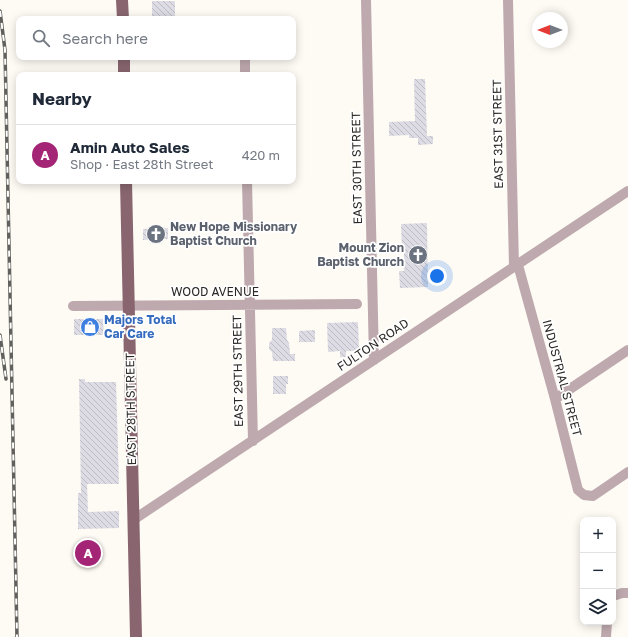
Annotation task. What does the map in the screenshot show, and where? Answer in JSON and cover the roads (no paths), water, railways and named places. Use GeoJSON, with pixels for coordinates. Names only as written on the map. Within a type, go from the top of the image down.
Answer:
{"type":"FeatureCollection","features":[{"type":"Feature","properties":{"kind":"main road"},"geometry":{"type":"LineString","coordinates":[[122,0],[123,16]]}},
{"type":"Feature","properties":{"kind":"main road"},"geometry":{"type":"LineString","coordinates":[[124,60],[124,72]]}},
{"type":"Feature","properties":{"kind":"main road","name":"EAST 28TH STREET"},"geometry":{"type":"LineString","coordinates":[[126,184],[136,637]]}},
{"type":"Feature","properties":{"kind":"street","name":"EAST 30TH STREET"},"geometry":{"type":"LineString","coordinates":[[366,0],[374,360]]}},
{"type":"Feature","properties":{"kind":"street","name":"EAST 31ST STREET"},"geometry":{"type":"LineString","coordinates":[[508,0],[516,266]]}},
{"type":"Feature","properties":{"kind":"street"},"geometry":{"type":"LineString","coordinates":[[245,60],[245,72]]}},
{"type":"Feature","properties":{"kind":"street","name":"EAST 29TH STREET"},"geometry":{"type":"LineString","coordinates":[[247,184],[253,441]]}},
{"type":"Feature","properties":{"kind":"street","name":"FULTON ROAD"},"geometry":{"type":"LineString","coordinates":[[133,520],[628,191]]}},
{"type":"Feature","properties":{"kind":"street","name":"INDUSTRIAL STREET"},"geometry":{"type":"LineString","coordinates":[[516,266],[555,399],[577,488],[584,495],[593,496],[628,472]]}},
{"type":"Feature","properties":{"kind":"street","name":"WOOD AVENUE"},"geometry":{"type":"LineString","coordinates":[[73,306],[357,304]]}},
{"type":"Feature","properties":{"kind":"street"},"geometry":{"type":"LineString","coordinates":[[555,399],[628,350]]}},
{"type":"Feature","properties":{"kind":"street"},"geometry":{"type":"LineString","coordinates":[[616,595],[622,593],[628,594]]}},
{"type":"Feature","properties":{"kind":"street"},"geometry":{"type":"LineString","coordinates":[[606,637],[607,625]]}},
{"type":"Feature","properties":{"kind":"railway"},"geometry":{"type":"LineString","coordinates":[[0,11],[5,50],[17,637]]}},
{"type":"Feature","properties":{"kind":"railway"},"geometry":{"type":"LineString","coordinates":[[0,335],[6,379]]}},
{"type":"Feature","properties":{"kind":"place","name":"New Hope Missionary Baptist Church"},"geometry":{"type":"Point","coordinates":[156,234]}},
{"type":"Feature","properties":{"kind":"place","name":"Mount Zion Baptist Church"},"geometry":{"type":"Point","coordinates":[418,255]}},
{"type":"Feature","properties":{"kind":"place","name":"Majors Total Car Care"},"geometry":{"type":"Point","coordinates":[90,327]}},
{"type":"Feature","properties":{"kind":"place","name":"Amin Auto Sales"},"geometry":{"type":"Point","coordinates":[88,553]}}]}
